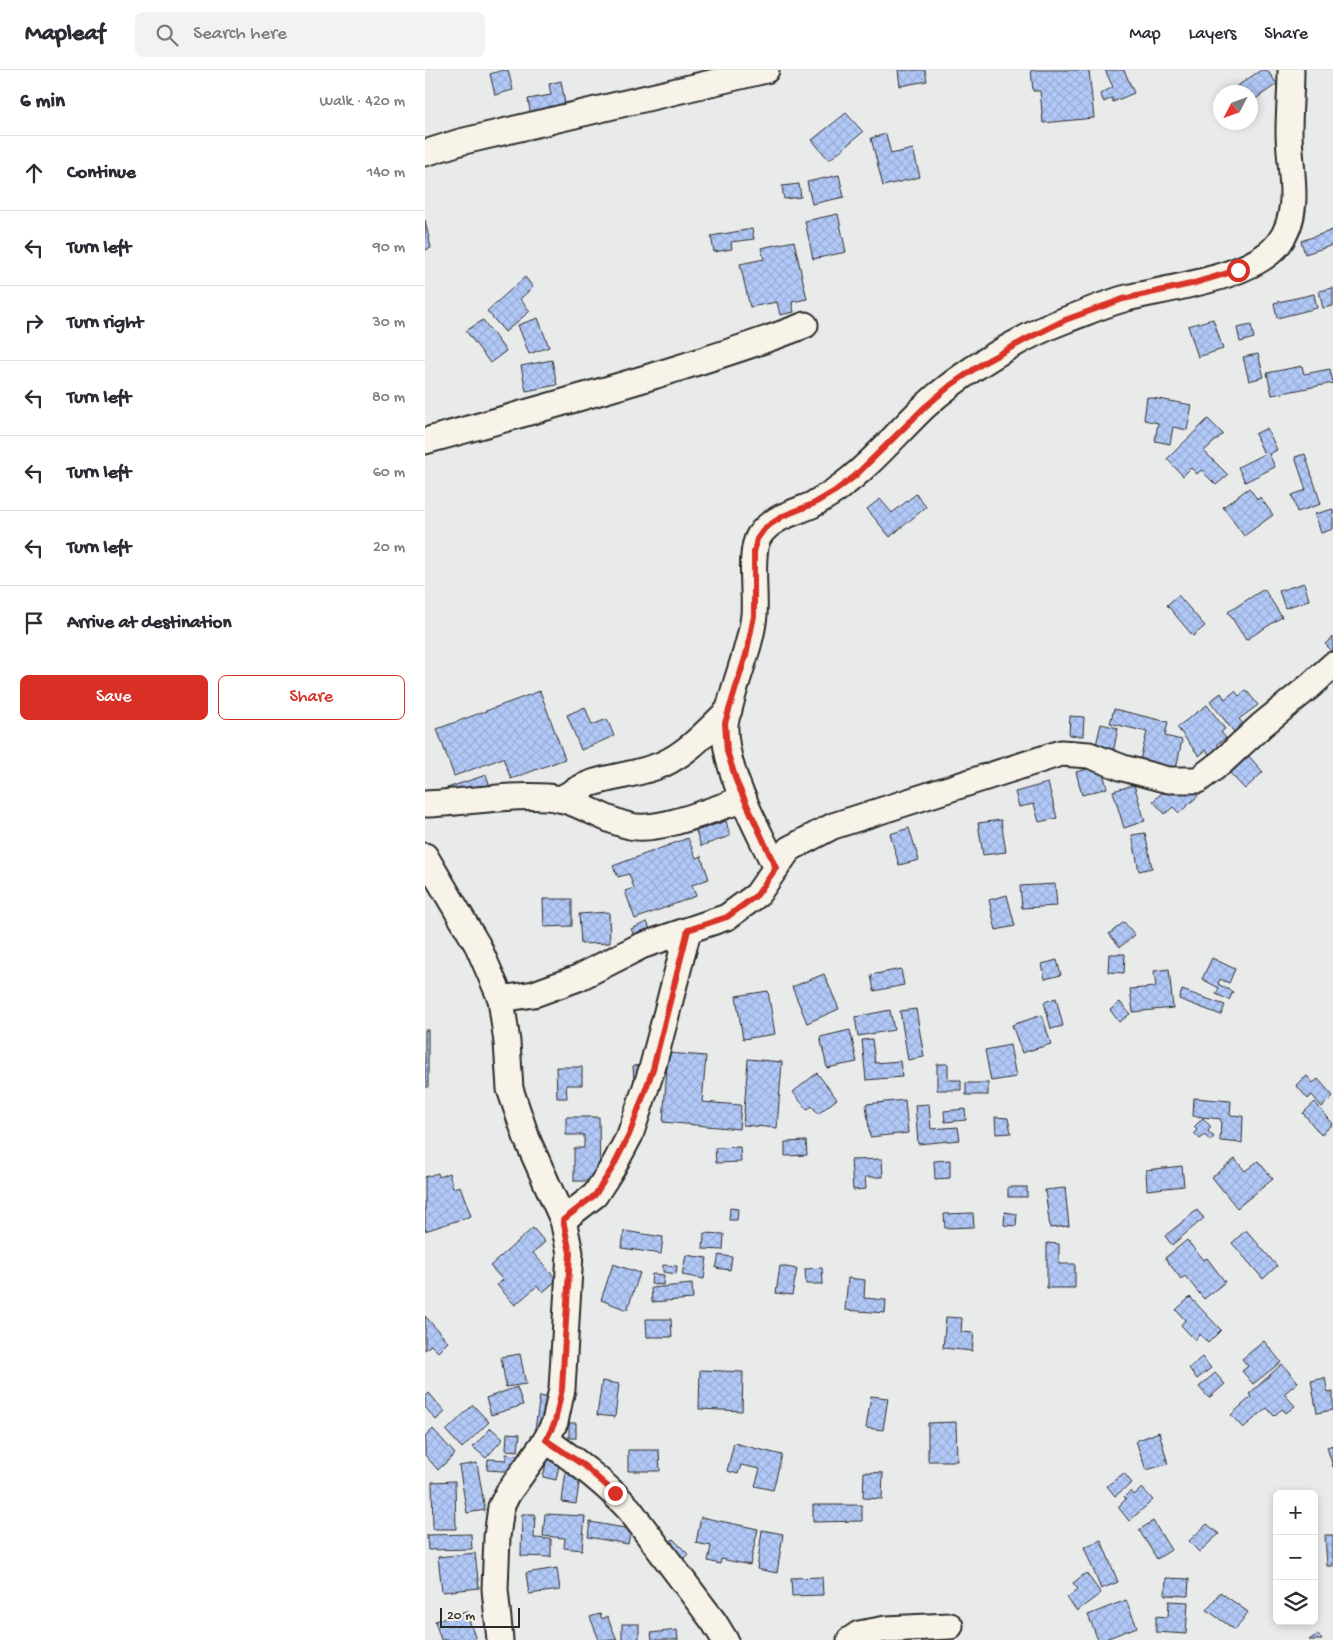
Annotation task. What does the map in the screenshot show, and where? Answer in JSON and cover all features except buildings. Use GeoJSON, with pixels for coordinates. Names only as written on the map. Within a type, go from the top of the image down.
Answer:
{"type":"FeatureCollection","features":[{"type":"Feature","properties":{"kind":"street"},"geometry":{"type":"LineString","coordinates":[[425,153],[460,142],[766,70]]}},
{"type":"Feature","properties":{"kind":"street"},"geometry":{"type":"LineString","coordinates":[[776,868],[737,783],[727,751],[725,723],[746,655],[754,616],[754,552],[757,539],[765,528],[783,516],[813,504],[855,476],[925,407],[951,385],[983,363],[1065,320],[1123,299],[1191,284],[1238,270],[1261,259],[1278,245],[1290,225],[1294,197],[1289,155],[1291,70]]}},
{"type":"Feature","properties":{"kind":"street"},"geometry":{"type":"LineString","coordinates":[[425,441],[570,401],[757,344],[805,325]]}},
{"type":"Feature","properties":{"kind":"street"},"geometry":{"type":"LineString","coordinates":[[501,999],[534,994],[578,978],[641,946],[727,917],[757,895],[789,849],[833,826],[1061,753],[1089,754],[1123,768],[1168,780],[1198,780],[1223,761],[1333,665]]}},
{"type":"Feature","properties":{"kind":"street"},"geometry":{"type":"LineString","coordinates":[[561,799],[591,783],[626,776],[661,765],[679,756],[729,710]]}},
{"type":"Feature","properties":{"kind":"street"},"geometry":{"type":"LineString","coordinates":[[425,804],[535,797],[561,799],[628,826],[641,828],[669,823],[744,799]]}},
{"type":"Feature","properties":{"kind":"street"},"geometry":{"type":"LineString","coordinates":[[425,856],[478,946],[501,999],[511,1089],[527,1139],[563,1220],[570,1253],[562,1389],[555,1422],[546,1440],[507,1493],[501,1507],[497,1537],[495,1589],[500,1640]]}},
{"type":"Feature","properties":{"kind":"street"},"geometry":{"type":"LineString","coordinates":[[563,1220],[595,1195],[613,1167],[629,1135],[653,1069],[688,930]]}},
{"type":"Feature","properties":{"kind":"street"},"geometry":{"type":"LineString","coordinates":[[546,1440],[583,1465],[615,1493],[714,1622],[725,1640]]}},
{"type":"Feature","properties":{"kind":"street"},"geometry":{"type":"LineString","coordinates":[[850,1640],[859,1634],[886,1629],[950,1626]]}},
{"type":"Feature","properties":{"kind":"route"},"geometry":{"type":"LineString","coordinates":[[615,1493],[583,1465],[546,1440],[555,1422],[562,1389],[570,1253],[563,1220],[595,1195],[613,1167],[629,1135],[653,1069],[688,930],[727,917],[757,895],[776,868],[737,783],[727,751],[725,723],[733,692],[746,655],[754,616],[754,552],[757,539],[765,528],[783,516],[813,504],[855,476],[925,407],[951,385],[983,363],[1065,320],[1123,299],[1191,284],[1238,270]]}}]}
